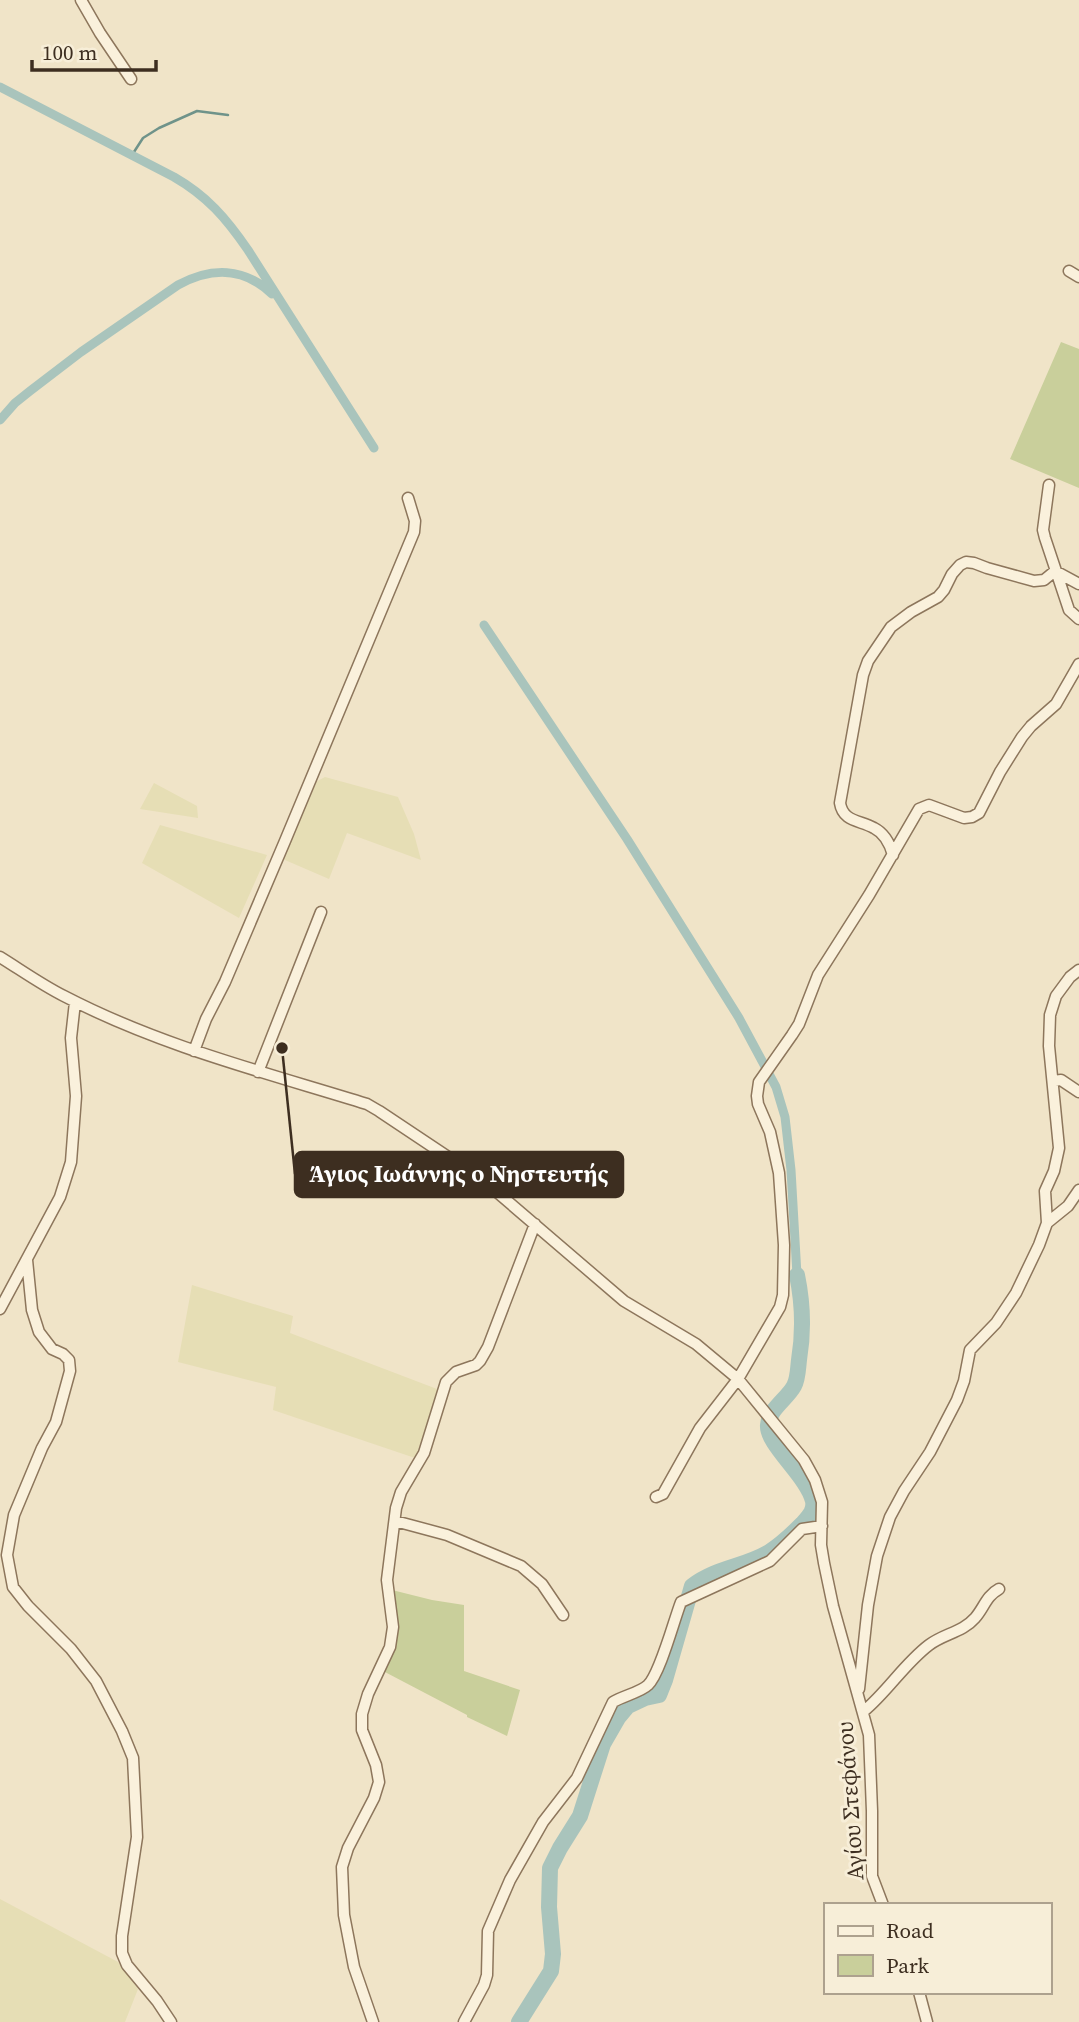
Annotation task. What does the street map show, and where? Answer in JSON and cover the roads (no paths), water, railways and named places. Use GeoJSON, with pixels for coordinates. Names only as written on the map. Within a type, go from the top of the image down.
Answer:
{"type":"FeatureCollection","features":[{"type":"Feature","properties":{"kind":"street"},"geometry":{"type":"LineString","coordinates":[[81,0],[131,79]]}},
{"type":"Feature","properties":{"kind":"street"},"geometry":{"type":"LineString","coordinates":[[1069,271],[1079,277]]}},
{"type":"Feature","properties":{"kind":"street"},"geometry":{"type":"LineString","coordinates":[[1049,485],[1044,530],[1069,610],[1079,619]]}},
{"type":"Feature","properties":{"kind":"street"},"geometry":{"type":"LineString","coordinates":[[194,1051],[414,532],[415,521],[408,498]]}},
{"type":"Feature","properties":{"kind":"street"},"geometry":{"type":"LineString","coordinates":[[893,855],[890,845],[878,831],[847,817],[840,807],[852,725],[868,661],[891,627],[938,597],[954,570],[963,563],[974,563],[1034,581],[1044,580],[1055,571]]}},
{"type":"Feature","properties":{"kind":"street"},"geometry":{"type":"LineString","coordinates":[[1055,571],[1079,584]]}},
{"type":"Feature","properties":{"kind":"street"},"geometry":{"type":"LineString","coordinates":[[656,1497],[663,1494],[700,1427],[738,1379],[780,1307],[784,1278],[779,1173],[770,1132],[758,1104],[759,1082],[799,1024],[813,985],[831,952],[893,855],[918,810],[923,806],[930,806],[961,817],[979,813],[1022,737],[1056,704],[1079,664]]}},
{"type":"Feature","properties":{"kind":"street"},"geometry":{"type":"LineString","coordinates":[[258,1072],[321,912]]}},
{"type":"Feature","properties":{"kind":"street","name":"Αγίου Στεφάνου"},"geometry":{"type":"LineString","coordinates":[[0,957],[75,1002],[129,1027],[258,1072],[367,1104],[484,1181],[624,1301],[696,1344],[738,1379],[777,1425],[816,1480],[822,1502],[821,1545],[826,1574],[869,1735],[872,1876],[882,1903]]}},
{"type":"Feature","properties":{"kind":"street"},"geometry":{"type":"LineString","coordinates":[[858,1693],[868,1605],[877,1556],[890,1517],[930,1452],[957,1401],[970,1350],[996,1324],[1016,1293],[1047,1223],[1045,1191],[1059,1148],[1049,1046],[1050,1015],[1061,989],[1079,970]]}},
{"type":"Feature","properties":{"kind":"street"},"geometry":{"type":"LineString","coordinates":[[0,1309],[60,1197],[71,1162],[76,1096],[71,1038],[75,1002]]}},
{"type":"Feature","properties":{"kind":"street"},"geometry":{"type":"LineString","coordinates":[[1053,1081],[1061,1080],[1079,1092]]}},
{"type":"Feature","properties":{"kind":"street"},"geometry":{"type":"LineString","coordinates":[[1047,1223],[1068,1206],[1079,1190]]}},
{"type":"Feature","properties":{"kind":"street"},"geometry":{"type":"LineString","coordinates":[[373,2022],[354,1967],[344,1915],[342,1867],[379,1782],[376,1765],[362,1730],[362,1714],[368,1694],[390,1647],[393,1627],[387,1580],[395,1521],[401,1492],[424,1452],[446,1382],[456,1372],[471,1368],[480,1361],[488,1347],[535,1224]]}},
{"type":"Feature","properties":{"kind":"street"},"geometry":{"type":"LineString","coordinates":[[27,1260],[32,1310],[40,1332],[52,1349],[69,1360],[70,1371],[56,1422],[14,1515],[7,1555],[13,1587],[96,1681],[133,1758],[137,1837],[122,1936],[122,1953],[127,1965],[158,2001],[171,2022]]}},
{"type":"Feature","properties":{"kind":"street"},"geometry":{"type":"LineString","coordinates":[[395,1521],[447,1535],[521,1566],[542,1584],[563,1615]]}},
{"type":"Feature","properties":{"kind":"street"},"geometry":{"type":"LineString","coordinates":[[464,2022],[484,1985],[487,1975],[488,1931],[510,1880],[543,1822],[577,1778],[613,1702],[646,1688],[655,1677],[681,1602],[770,1561],[802,1529],[822,1526]]}},
{"type":"Feature","properties":{"kind":"street"},"geometry":{"type":"LineString","coordinates":[[864,1711],[875,1702],[898,1673],[928,1646],[975,1619],[992,1593],[999,1589]]}},
{"type":"Feature","properties":{"kind":"street"},"geometry":{"type":"LineString","coordinates":[[920,1994],[927,2022]]}},
{"type":"Feature","properties":{"kind":"waterway"},"geometry":{"type":"LineString","coordinates":[[0,87],[174,177],[215,209],[248,250],[374,448]]}},
{"type":"Feature","properties":{"kind":"waterway"},"geometry":{"type":"LineString","coordinates":[[132,155],[143,138],[197,111],[228,115]]}},
{"type":"Feature","properties":{"kind":"waterway"},"geometry":{"type":"LineString","coordinates":[[0,420],[15,403],[81,352],[190,279],[215,273],[239,275],[261,285],[272,294]]}},
{"type":"Feature","properties":{"kind":"waterway"},"geometry":{"type":"LineString","coordinates":[[484,625],[627,839],[739,1018],[776,1087],[785,1117],[791,1170],[797,1275]]}},
{"type":"Feature","properties":{"kind":"waterway"},"geometry":{"type":"LineString","coordinates":[[519,2022],[551,1971],[553,1954],[549,1907],[550,1868],[580,1816],[603,1744],[618,1718],[628,1706],[659,1695],[692,1586],[711,1575],[769,1552],[783,1542],[812,1511],[813,1501],[809,1491],[773,1441],[768,1425],[775,1409],[791,1391],[797,1377],[802,1328],[797,1275]]}},
{"type":"Feature","properties":{"kind":"place","name":"Άγιος Ιωάννης ο Νηστευτής"},"geometry":{"type":"Point","coordinates":[282,1048]}}]}
